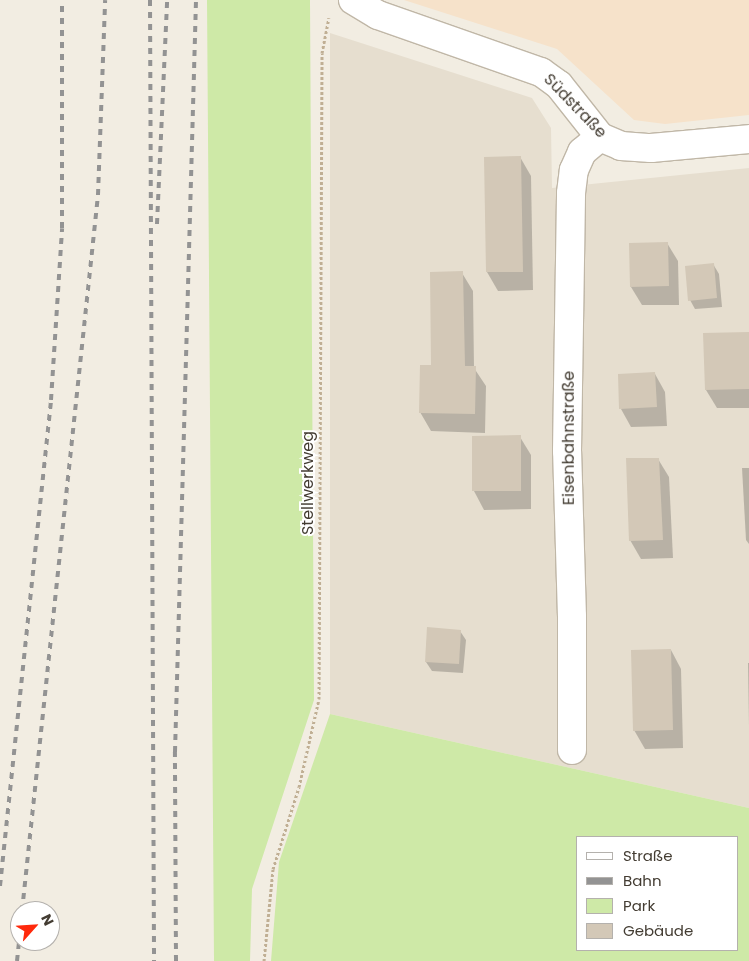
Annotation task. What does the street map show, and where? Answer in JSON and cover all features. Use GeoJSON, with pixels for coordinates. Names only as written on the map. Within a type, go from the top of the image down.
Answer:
{"type":"FeatureCollection","features":[{"type":"Feature","properties":{"kind":"street","name":"Südstraße"},"geometry":{"type":"LineString","coordinates":[[342,4],[541,72],[559,85],[600,137],[621,146],[651,148],[749,139]]}},
{"type":"Feature","properties":{"kind":"street","name":"Eisenbahnstraße"},"geometry":{"type":"LineString","coordinates":[[572,750],[572,617],[568,451],[571,193],[574,170],[582,152],[600,137]]}},
{"type":"Feature","properties":{"kind":"path","name":"Stellwerkweg"},"geometry":{"type":"LineString","coordinates":[[264,961],[273,869],[299,788],[319,699],[322,53],[342,4]]}},
{"type":"Feature","properties":{"kind":"shaded area"},"geometry":{"type":"Polygon","coordinates":[[[404,0],[749,0],[749,115],[665,124],[634,120],[557,49],[404,0]]]}},
{"type":"Feature","properties":{"kind":"shaded area"},"geometry":{"type":"Polygon","coordinates":[[[330,33],[532,98],[551,128],[552,188],[749,168],[749,808],[330,714],[330,33]]]}},
{"type":"Feature","properties":{"kind":"green space"},"geometry":{"type":"Polygon","coordinates":[[[207,0],[310,0],[314,700],[252,889],[250,961],[214,961],[207,0]]]}},
{"type":"Feature","properties":{"kind":"green space"},"geometry":{"type":"Polygon","coordinates":[[[330,714],[749,808],[749,961],[271,961],[279,862],[330,714]]]}},
{"type":"Feature","properties":{"kind":"building"},"geometry":{"type":"Polygon","coordinates":[[[521,156],[523,272],[486,272],[484,157],[521,156]]]}},
{"type":"Feature","properties":{"kind":"building"},"geometry":{"type":"Polygon","coordinates":[[[668,242],[669,286],[630,287],[629,243],[668,242]]]}},
{"type":"Feature","properties":{"kind":"building"},"geometry":{"type":"Polygon","coordinates":[[[714,263],[717,298],[688,301],[685,266],[714,263]]]}},
{"type":"Feature","properties":{"kind":"building"},"geometry":{"type":"Polygon","coordinates":[[[463,271],[465,366],[476,366],[475,414],[419,413],[420,365],[431,365],[430,272],[463,271]]]}},
{"type":"Feature","properties":{"kind":"building"},"geometry":{"type":"Polygon","coordinates":[[[749,332],[749,389],[705,390],[703,333],[749,332]]]}},
{"type":"Feature","properties":{"kind":"building"},"geometry":{"type":"Polygon","coordinates":[[[655,372],[657,407],[619,409],[618,374],[655,372]]]}},
{"type":"Feature","properties":{"kind":"building"},"geometry":{"type":"Polygon","coordinates":[[[521,435],[521,491],[472,491],[472,436],[521,435]]]}},
{"type":"Feature","properties":{"kind":"building"},"geometry":{"type":"Polygon","coordinates":[[[626,458],[659,458],[663,540],[629,541],[626,458]]]}},
{"type":"Feature","properties":{"kind":"building"},"geometry":{"type":"Polygon","coordinates":[[[427,627],[461,630],[459,664],[425,662],[427,627]]]}},
{"type":"Feature","properties":{"kind":"building"},"geometry":{"type":"Polygon","coordinates":[[[671,649],[673,730],[633,731],[631,650],[671,649]]]}},
{"type":"Feature","properties":{"kind":"railway"},"geometry":{"type":"LineString","coordinates":[[0,886],[51,400],[62,228],[62,0]]}},
{"type":"Feature","properties":{"kind":"railway"},"geometry":{"type":"LineString","coordinates":[[23,901],[98,195],[105,0]]}},
{"type":"Feature","properties":{"kind":"railway"},"geometry":{"type":"LineString","coordinates":[[150,0],[154,961]]}},
{"type":"Feature","properties":{"kind":"railway"},"geometry":{"type":"LineString","coordinates":[[157,224],[167,0]]}},
{"type":"Feature","properties":{"kind":"railway"},"geometry":{"type":"LineString","coordinates":[[176,961],[175,752],[196,0]]}},
{"type":"Feature","properties":{"kind":"railway"},"geometry":{"type":"LineString","coordinates":[[17,961],[18,951]]}}]}
